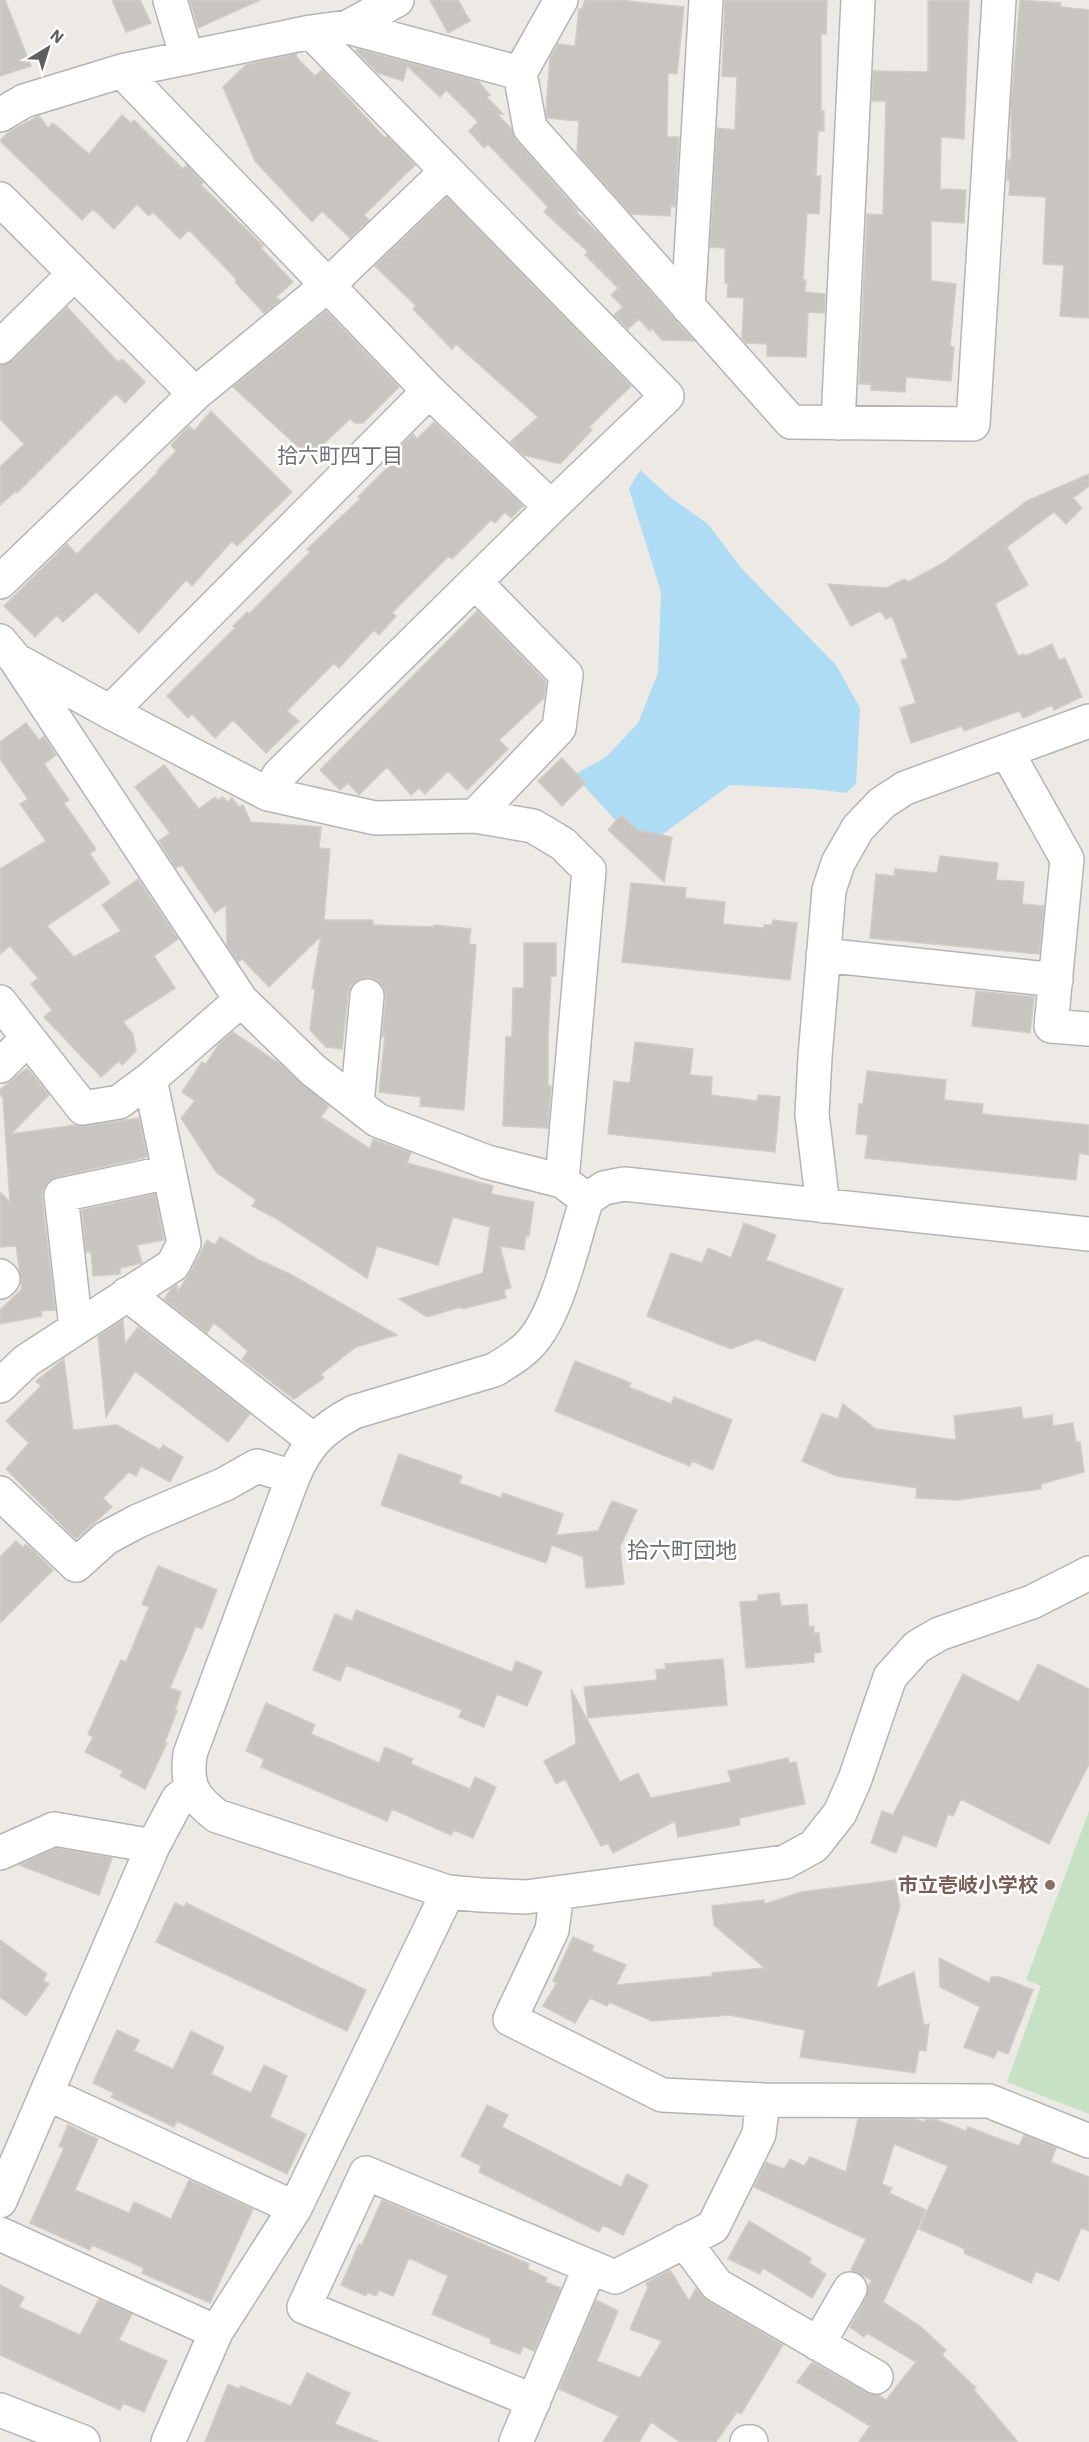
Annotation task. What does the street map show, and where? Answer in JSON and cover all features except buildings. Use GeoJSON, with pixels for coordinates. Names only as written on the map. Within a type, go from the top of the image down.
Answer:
{"type":"FeatureCollection","features":[{"type":"Feature","properties":{"kind":"street"},"geometry":{"type":"LineString","coordinates":[[170,0],[187,58]]}},
{"type":"Feature","properties":{"kind":"street"},"geometry":{"type":"LineString","coordinates":[[0,115],[24,101],[122,71],[311,32],[348,27],[396,0]]}},
{"type":"Feature","properties":{"kind":"street"},"geometry":{"type":"LineString","coordinates":[[561,0],[520,74],[530,128],[791,423],[973,424],[999,0]]}},
{"type":"Feature","properties":{"kind":"street"},"geometry":{"type":"LineString","coordinates":[[688,307],[706,0]]}},
{"type":"Feature","properties":{"kind":"street"},"geometry":{"type":"LineString","coordinates":[[838,423],[858,0]]}},
{"type":"Feature","properties":{"kind":"street"},"geometry":{"type":"LineString","coordinates":[[348,27],[520,74]]}},
{"type":"Feature","properties":{"kind":"street"},"geometry":{"type":"LineString","coordinates":[[268,794],[279,775],[667,396],[311,32]]}},
{"type":"Feature","properties":{"kind":"street"},"geometry":{"type":"LineString","coordinates":[[122,71],[429,391],[551,507]]}},
{"type":"Feature","properties":{"kind":"street"},"geometry":{"type":"LineString","coordinates":[[0,582],[195,393],[328,285],[447,171]]}},
{"type":"Feature","properties":{"kind":"street"},"geometry":{"type":"LineString","coordinates":[[0,199],[195,393]]}},
{"type":"Feature","properties":{"kind":"street"},"geometry":{"type":"LineString","coordinates":[[0,347],[74,274]]}},
{"type":"Feature","properties":{"kind":"street"},"geometry":{"type":"LineString","coordinates":[[110,712],[429,391]]}},
{"type":"Feature","properties":{"kind":"street"},"geometry":{"type":"LineString","coordinates":[[475,582],[566,675],[559,728],[475,816]]}},
{"type":"Feature","properties":{"kind":"street"},"geometry":{"type":"LineString","coordinates":[[8,651],[110,712],[268,794],[375,818],[475,816],[533,826],[563,844],[589,870],[575,1190],[555,1298],[548,1318],[530,1345],[494,1370],[354,1412],[334,1422],[313,1440],[293,1478],[190,1754],[188,1773],[191,1789],[201,1804],[217,1816],[448,1892],[526,1897],[785,1862],[814,1846],[840,1813],[855,1779],[890,1677],[917,1647],[939,1634],[1032,1602],[1089,1573]]}},
{"type":"Feature","properties":{"kind":"street"},"geometry":{"type":"LineString","coordinates":[[8,651],[241,1000],[313,1070],[377,1120],[487,1162],[575,1190],[624,1184],[1089,1234]]}},
{"type":"Feature","properties":{"kind":"street"},"geometry":{"type":"LineString","coordinates":[[823,1206],[812,1114],[829,890],[838,863],[858,828],[882,803],[905,788],[1089,721]]}},
{"type":"Feature","properties":{"kind":"street"},"geometry":{"type":"LineString","coordinates":[[1007,752],[1067,859],[1052,1026],[1089,1029]]}},
{"type":"Feature","properties":{"kind":"street"},"geometry":{"type":"LineString","coordinates":[[823,954],[1056,980]]}},
{"type":"Feature","properties":{"kind":"street"},"geometry":{"type":"LineString","coordinates":[[357,1104],[368,996]]}},
{"type":"Feature","properties":{"kind":"street"},"geometry":{"type":"LineString","coordinates":[[0,1002],[82,1108],[120,1102],[241,1000]]}},
{"type":"Feature","properties":{"kind":"street"},"geometry":{"type":"LineString","coordinates":[[0,1066],[28,1038]]}},
{"type":"Feature","properties":{"kind":"street"},"geometry":{"type":"LineString","coordinates":[[0,1386],[26,1361],[173,1265],[183,1243],[150,1079]]}},
{"type":"Feature","properties":{"kind":"street"},"geometry":{"type":"LineString","coordinates":[[76,1328],[61,1195],[169,1173]]}},
{"type":"Feature","properties":{"kind":"street"},"geometry":{"type":"LineString","coordinates":[[0,1276],[3,1279],[0,1282]]}},
{"type":"Feature","properties":{"kind":"street"},"geometry":{"type":"LineString","coordinates":[[127,1294],[313,1440]]}},
{"type":"Feature","properties":{"kind":"street"},"geometry":{"type":"LineString","coordinates":[[0,1493],[76,1565],[106,1538],[138,1521],[225,1484],[257,1466],[293,1478]]}},
{"type":"Feature","properties":{"kind":"street"},"geometry":{"type":"LineString","coordinates":[[0,2201],[153,1846],[178,1799],[191,1789]]}},
{"type":"Feature","properties":{"kind":"street"},"geometry":{"type":"LineString","coordinates":[[0,1853],[54,1829],[153,1846]]}},
{"type":"Feature","properties":{"kind":"street"},"geometry":{"type":"LineString","coordinates":[[168,2442],[216,2332],[295,2208],[448,1892]]}},
{"type":"Feature","properties":{"kind":"street"},"geometry":{"type":"LineString","coordinates":[[557,1893],[552,1930],[510,2019],[662,2095],[763,2100],[989,2101],[1089,2141]]}},
{"type":"Feature","properties":{"kind":"street"},"geometry":{"type":"LineString","coordinates":[[48,2094],[295,2208]]}},
{"type":"Feature","properties":{"kind":"street"},"geometry":{"type":"LineString","coordinates":[[534,2401],[304,2307],[366,2173],[615,2277],[713,2227],[759,2134],[763,2100]]}},
{"type":"Feature","properties":{"kind":"street"},"geometry":{"type":"LineString","coordinates":[[0,2234],[216,2332]]}},
{"type":"Feature","properties":{"kind":"street"},"geometry":{"type":"LineString","coordinates":[[684,2241],[717,2285],[876,2377]]}},
{"type":"Feature","properties":{"kind":"street"},"geometry":{"type":"LineString","coordinates":[[524,2440],[534,2401],[591,2267]]}},
{"type":"Feature","properties":{"kind":"street"},"geometry":{"type":"LineString","coordinates":[[818,2344],[850,2289]]}},
{"type":"Feature","properties":{"kind":"street"},"geometry":{"type":"LineString","coordinates":[[0,2409],[81,2442]]}},
{"type":"Feature","properties":{"kind":"green space"},"geometry":{"type":"Polygon","coordinates":[[[1089,1811],[1089,2114],[1007,2082],[1041,1986],[1026,1980],[1089,1811]]]}},
{"type":"Feature","properties":{"kind":"water"},"geometry":{"type":"Polygon","coordinates":[[[640,470],[671,498],[708,524],[742,569],[836,665],[860,708],[856,784],[846,793],[730,785],[660,836],[619,824],[574,775],[606,757],[638,723],[658,673],[661,592],[629,489],[640,470]]]}},
{"type":"Feature","properties":{"kind":"place","name":"市立壱岐小学校"},"geometry":{"type":"Point","coordinates":[1050,1885]}},
{"type":"Feature","properties":{"kind":"district","name":"拾六町四丁目"},"geometry":{"type":"Point","coordinates":[340,456]}},
{"type":"Feature","properties":{"kind":"district","name":"拾六町団地"},"geometry":{"type":"Point","coordinates":[682,1550]}}]}
